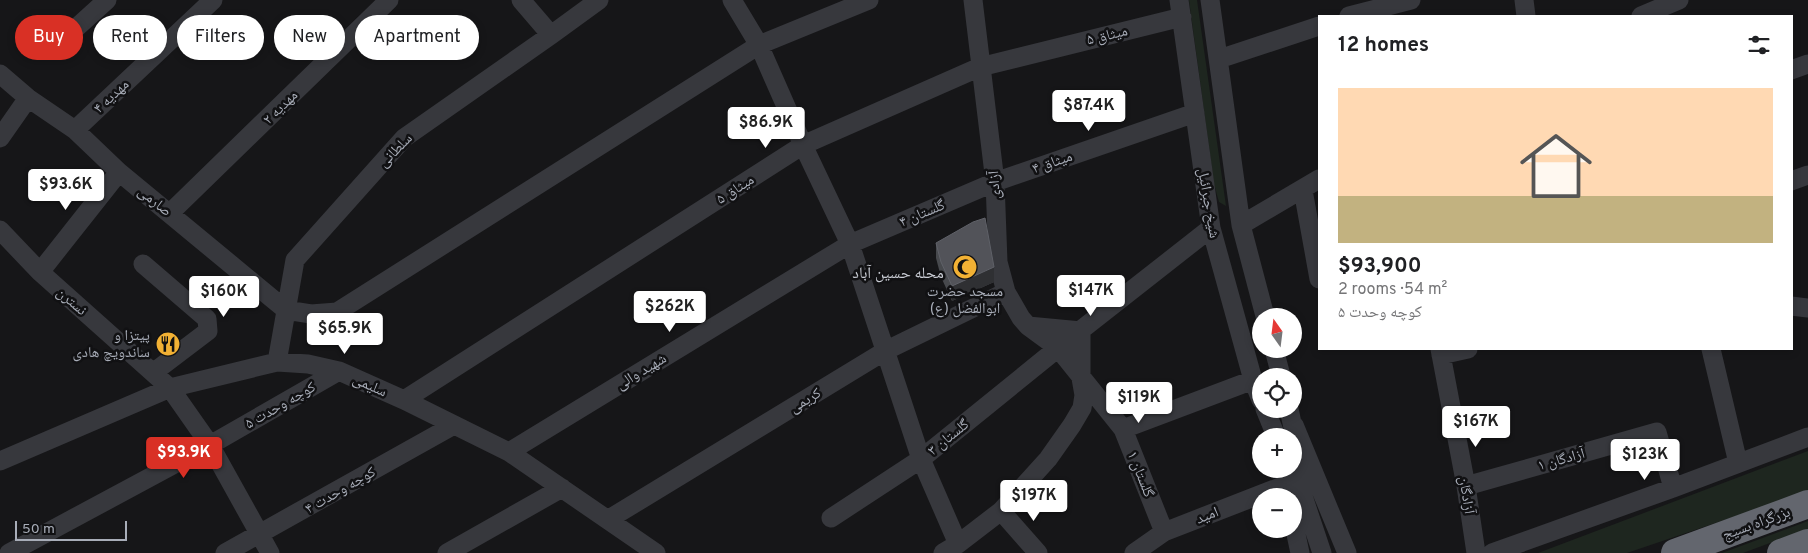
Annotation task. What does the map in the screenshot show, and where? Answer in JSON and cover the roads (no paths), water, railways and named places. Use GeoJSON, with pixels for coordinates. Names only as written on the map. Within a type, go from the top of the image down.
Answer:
{"type":"FeatureCollection","features":[{"type":"Feature","properties":{"kind":"highway","name":"بزرگراه بسیج"},"geometry":{"type":"LineString","coordinates":[[1675,553],[1808,504]]}},
{"type":"Feature","properties":{"kind":"highway"},"geometry":{"type":"LineString","coordinates":[[1781,553],[1808,543]]}},
{"type":"Feature","properties":{"kind":"street"},"geometry":{"type":"LineString","coordinates":[[83,22],[107,0]]}},
{"type":"Feature","properties":{"kind":"street","name":"مهدیه ۴"},"geometry":{"type":"LineString","coordinates":[[75,130],[213,0]]}},
{"type":"Feature","properties":{"kind":"street","name":"مهدیه ۲"},"geometry":{"type":"LineString","coordinates":[[170,213],[389,0]]}},
{"type":"Feature","properties":{"kind":"street"},"geometry":{"type":"LineString","coordinates":[[521,0],[552,35]]}},
{"type":"Feature","properties":{"kind":"street","name":"سلطانی"},"geometry":{"type":"LineString","coordinates":[[277,362],[295,260],[404,138],[599,0]]}},
{"type":"Feature","properties":{"kind":"street"},"geometry":{"type":"LineString","coordinates":[[732,0],[759,45],[803,145],[850,244],[951,549],[1001,511],[1048,459],[1082,408],[1084,395],[1081,378],[1081,331],[1028,326]]}},
{"type":"Feature","properties":{"kind":"street"},"geometry":{"type":"LineString","coordinates":[[286,310],[311,314],[337,312],[759,45],[869,0]]}},
{"type":"Feature","properties":{"kind":"street","name":"آزادی"},"geometry":{"type":"LineString","coordinates":[[973,0],[995,182],[998,262],[1006,292],[1021,318],[1028,326],[1058,348]]}},
{"type":"Feature","properties":{"kind":"street","name":"شیخ جبرائیل"},"geometry":{"type":"LineString","coordinates":[[1210,0],[1241,225],[1263,308]]}},
{"type":"Feature","properties":{"kind":"street"},"geometry":{"type":"LineString","coordinates":[[1352,15],[1369,9],[1411,0]]}},
{"type":"Feature","properties":{"kind":"street"},"geometry":{"type":"LineString","coordinates":[[1524,0],[1526,15]]}},
{"type":"Feature","properties":{"kind":"street"},"geometry":{"type":"LineString","coordinates":[[1643,15],[1679,0]]}},
{"type":"Feature","properties":{"kind":"street","name":"میثاق ۵"},"geometry":{"type":"LineString","coordinates":[[404,400],[803,145],[980,67],[1180,8]]}},
{"type":"Feature","properties":{"kind":"street","name":"شیخ جبرائیل"},"geometry":{"type":"LineString","coordinates":[[1180,8],[1211,228],[1252,376]]}},
{"type":"Feature","properties":{"kind":"street"},"geometry":{"type":"LineString","coordinates":[[1219,59],[1318,26]]}},
{"type":"Feature","properties":{"kind":"street"},"geometry":{"type":"LineString","coordinates":[[1793,69],[1808,64]]}},
{"type":"Feature","properties":{"kind":"street","name":"صارمی"},"geometry":{"type":"LineString","coordinates":[[0,74],[28,98],[75,130],[119,172],[286,310]]}},
{"type":"Feature","properties":{"kind":"street"},"geometry":{"type":"LineString","coordinates":[[0,138],[28,98]]}},
{"type":"Feature","properties":{"kind":"street","name":"میثاق ۴"},"geometry":{"type":"LineString","coordinates":[[995,182],[1195,113]]}},
{"type":"Feature","properties":{"kind":"street"},"geometry":{"type":"LineString","coordinates":[[40,272],[119,172]]}},
{"type":"Feature","properties":{"kind":"street"},"geometry":{"type":"LineString","coordinates":[[1793,181],[1808,175]]}},
{"type":"Feature","properties":{"kind":"street"},"geometry":{"type":"LineString","coordinates":[[1241,225],[1318,180]]}},
{"type":"Feature","properties":{"kind":"street","name":"گلستان ۴"},"geometry":{"type":"LineString","coordinates":[[850,244],[995,182]]}},
{"type":"Feature","properties":{"kind":"street"},"geometry":{"type":"LineString","coordinates":[[1303,190],[1318,273]]}},
{"type":"Feature","properties":{"kind":"street","name":"گلستان ۳"},"geometry":{"type":"LineString","coordinates":[[831,518],[921,459],[1211,228]]}},
{"type":"Feature","properties":{"kind":"street","name":"نسترن"},"geometry":{"type":"LineString","coordinates":[[0,230],[40,272],[170,388],[210,445],[270,553]]}},
{"type":"Feature","properties":{"kind":"street","name":"شهید والی"},"geometry":{"type":"LineString","coordinates":[[509,452],[850,244]]}},
{"type":"Feature","properties":{"kind":"street"},"geometry":{"type":"LineString","coordinates":[[143,264],[207,319],[208,331],[154,372]]}},
{"type":"Feature","properties":{"kind":"street","name":"کریمی"},"geometry":{"type":"LineString","coordinates":[[608,519],[885,351],[1006,292]]}},
{"type":"Feature","properties":{"kind":"street"},"geometry":{"type":"LineString","coordinates":[[1793,306],[1808,308]]}},
{"type":"Feature","properties":{"kind":"street","name":"گلستان ۱"},"geometry":{"type":"LineString","coordinates":[[1058,348],[1123,429],[1164,532]]}},
{"type":"Feature","properties":{"kind":"street"},"geometry":{"type":"LineString","coordinates":[[1440,352],[1459,350]]}},
{"type":"Feature","properties":{"kind":"street"},"geometry":{"type":"LineString","coordinates":[[1711,350],[1738,463]]}},
{"type":"Feature","properties":{"kind":"street","name":"آزادگان"},"geometry":{"type":"LineString","coordinates":[[1440,352],[1466,486],[1476,553]]}},
{"type":"Feature","properties":{"kind":"street","name":"سلیمی"},"geometry":{"type":"LineString","coordinates":[[0,461],[170,388],[277,362],[308,364],[339,371],[404,400],[509,452],[656,553]]}},
{"type":"Feature","properties":{"kind":"street","name":"کوچه وحدت ۵"},"geometry":{"type":"LineString","coordinates":[[10,553],[210,445],[339,371]]}},
{"type":"Feature","properties":{"kind":"street"},"geometry":{"type":"LineString","coordinates":[[1123,429],[1252,380]]}},
{"type":"Feature","properties":{"kind":"street"},"geometry":{"type":"LineString","coordinates":[[1292,418],[1289,480],[1322,553]]}},
{"type":"Feature","properties":{"kind":"street"},"geometry":{"type":"LineString","coordinates":[[1292,418],[1347,553]]}},
{"type":"Feature","properties":{"kind":"street","name":"کوچه وحدت ۴"},"geometry":{"type":"LineString","coordinates":[[225,553],[289,519],[454,425]]}},
{"type":"Feature","properties":{"kind":"street","name":"آزادگان ۱"},"geometry":{"type":"LineString","coordinates":[[1466,486],[1657,432],[1673,488]]}},
{"type":"Feature","properties":{"kind":"street"},"geometry":{"type":"LineString","coordinates":[[1492,553],[1808,437]]}},
{"type":"Feature","properties":{"kind":"street","name":"امید"},"geometry":{"type":"LineString","coordinates":[[1140,551],[1164,532],[1289,480]]}},
{"type":"Feature","properties":{"kind":"street"},"geometry":{"type":"LineString","coordinates":[[447,553],[562,488]]}},
{"type":"Feature","properties":{"kind":"street"},"geometry":{"type":"LineString","coordinates":[[1001,511],[1038,553]]}},
{"type":"Feature","properties":{"kind":"street"},"geometry":{"type":"LineString","coordinates":[[1297,538],[1300,553]]}},
{"type":"Feature","properties":{"kind":"place","name":"مسجد حضرت ابوالفضل (ع)"},"geometry":{"type":"Point","coordinates":[965,267]}},
{"type":"Feature","properties":{"kind":"place","name":"پیتزا و ساندویچ هادی"},"geometry":{"type":"Point","coordinates":[168,344]}},
{"type":"Feature","properties":{"kind":"district","name":"محله حسین آباد"},"geometry":{"type":"Point","coordinates":[898,272]}}]}
